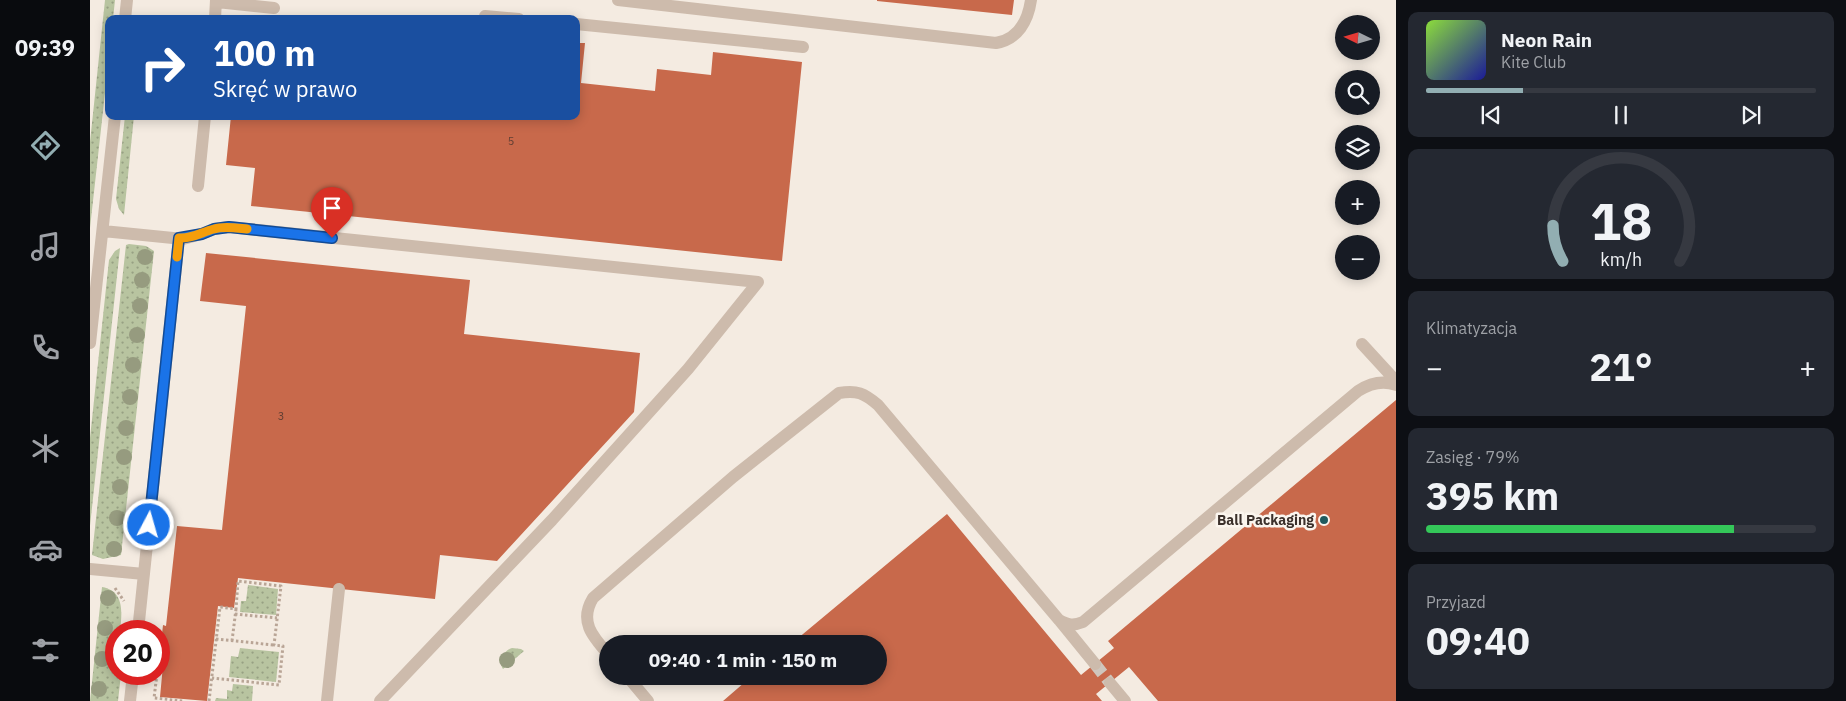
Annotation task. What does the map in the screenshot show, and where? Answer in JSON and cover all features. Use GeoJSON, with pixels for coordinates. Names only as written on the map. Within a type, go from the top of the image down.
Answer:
{"type":"FeatureCollection","features":[{"type":"Feature","properties":{"kind":"street"},"geometry":{"type":"LineString","coordinates":[[125,15],[127,0]]}},
{"type":"Feature","properties":{"kind":"street"},"geometry":{"type":"LineString","coordinates":[[618,0],[996,43],[1010,39],[1018,32],[1026,20],[1031,0]]}},
{"type":"Feature","properties":{"kind":"street"},"geometry":{"type":"LineString","coordinates":[[215,15],[217,1],[274,8]]}},
{"type":"Feature","properties":{"kind":"street"},"geometry":{"type":"LineString","coordinates":[[580,24],[803,47]]}},
{"type":"Feature","properties":{"kind":"street"},"geometry":{"type":"LineString","coordinates":[[90,334],[115,120]]}},
{"type":"Feature","properties":{"kind":"street"},"geometry":{"type":"LineString","coordinates":[[198,186],[205,120]]}},
{"type":"Feature","properties":{"kind":"street"},"geometry":{"type":"LineString","coordinates":[[103,231],[179,238],[229,227],[758,282],[688,369],[591,477],[380,701]]}},
{"type":"Feature","properties":{"kind":"street"},"geometry":{"type":"LineString","coordinates":[[139,620],[179,238]]}},
{"type":"Feature","properties":{"kind":"street"},"geometry":{"type":"LineString","coordinates":[[1362,344],[1396,383]]}},
{"type":"Feature","properties":{"kind":"street"},"geometry":{"type":"LineString","coordinates":[[1059,620],[1067,625],[1083,622],[1358,391],[1367,385],[1396,383]]}},
{"type":"Feature","properties":{"kind":"street"},"geometry":{"type":"LineString","coordinates":[[599,643],[590,632],[587,624],[588,606],[593,598],[732,477],[824,403],[839,393],[853,391],[867,395],[878,405],[1095,664]]}},
{"type":"Feature","properties":{"kind":"street"},"geometry":{"type":"LineString","coordinates":[[90,569],[144,574]]}},
{"type":"Feature","properties":{"kind":"street"},"geometry":{"type":"LineString","coordinates":[[326,701],[339,589]]}},
{"type":"Feature","properties":{"kind":"street"},"geometry":{"type":"LineString","coordinates":[[1110,683],[1125,701]]}},
{"type":"Feature","properties":{"kind":"street"},"geometry":{"type":"LineString","coordinates":[[130,701],[132,685]]}},
{"type":"Feature","properties":{"kind":"street"},"geometry":{"type":"LineString","coordinates":[[635,685],[648,701]]}},
{"type":"Feature","properties":{"kind":"path"},"geometry":{"type":"LineString","coordinates":[[232,641],[238,581],[281,586],[274,645]]}},
{"type":"Feature","properties":{"kind":"path"},"geometry":{"type":"LineString","coordinates":[[112,587],[120,594],[125,606]]}},
{"type":"Feature","properties":{"kind":"path"},"geometry":{"type":"LineString","coordinates":[[209,701],[220,607],[236,609]]}},
{"type":"Feature","properties":{"kind":"path"},"geometry":{"type":"LineString","coordinates":[[235,614],[277,618]]}},
{"type":"Feature","properties":{"kind":"path"},"geometry":{"type":"LineString","coordinates":[[212,678],[279,685],[283,646],[216,640]]}},
{"type":"Feature","properties":{"kind":"path"},"geometry":{"type":"LineString","coordinates":[[155,685],[154,698],[183,701]]}},
{"type":"Feature","properties":{"kind":"green space"},"geometry":{"type":"Polygon","coordinates":[[[105,0],[115,0],[113,15],[105,15],[105,93],[90,228],[90,142],[105,0]]]}},
{"type":"Feature","properties":{"kind":"green space"},"geometry":{"type":"Polygon","coordinates":[[[125,120],[134,120],[124,215],[119,209],[116,199],[125,120]]]}},
{"type":"Feature","properties":{"kind":"green space"},"geometry":{"type":"Polygon","coordinates":[[[126,245],[146,246],[154,251],[121,555],[103,559],[92,555],[126,245]]]}},
{"type":"Feature","properties":{"kind":"green space"},"geometry":{"type":"Polygon","coordinates":[[[120,248],[90,526],[90,438],[109,260],[115,251],[120,248]]]}},
{"type":"Feature","properties":{"kind":"green space"},"geometry":{"type":"Polygon","coordinates":[[[248,585],[278,589],[276,615],[240,612],[241,601],[246,601],[248,585]]]}},
{"type":"Feature","properties":{"kind":"green space"},"geometry":{"type":"Polygon","coordinates":[[[102,587],[115,593],[120,604],[121,620],[105,620],[105,685],[120,685],[118,701],[90,701],[102,587]]]}},
{"type":"Feature","properties":{"kind":"green space"},"geometry":{"type":"Polygon","coordinates":[[[240,648],[279,652],[276,682],[229,677],[231,656],[238,657],[240,648]]]}},
{"type":"Feature","properties":{"kind":"green space"},"geometry":{"type":"Polygon","coordinates":[[[512,648],[524,651],[503,669],[502,657],[506,651],[512,648]]]}},
{"type":"Feature","properties":{"kind":"green space"},"geometry":{"type":"Polygon","coordinates":[[[233,684],[253,686],[252,701],[215,701],[216,698],[227,699],[227,690],[232,691],[233,684]]]}},
{"type":"Feature","properties":{"kind":"building"},"geometry":{"type":"Polygon","coordinates":[[[877,0],[1014,0],[1012,15],[877,0]]]}},
{"type":"Feature","properties":{"kind":"building"},"geometry":{"type":"Polygon","coordinates":[[[580,43],[585,43],[581,83],[655,91],[657,69],[711,75],[713,52],[802,62],[782,261],[251,206],[255,168],[226,165],[231,120],[580,120],[580,43]]]}},
{"type":"Feature","properties":{"kind":"building"},"geometry":{"type":"Polygon","coordinates":[[[206,253],[470,280],[464,334],[640,353],[634,412],[497,561],[440,555],[435,599],[238,578],[234,608],[218,606],[207,701],[160,697],[161,685],[170,685],[170,620],[167,620],[177,526],[222,530],[246,306],[200,301],[206,253]]]}},
{"type":"Feature","properties":{"kind":"building","name":"Ball Packaging"},"geometry":{"type":"Polygon","coordinates":[[[1396,400],[1396,701],[1158,701],[1129,667],[1096,694],[1102,701],[723,701],[742,685],[887,685],[887,635],[802,635],[947,514],[1081,675],[1114,648],[1108,641],[1396,400]]]}},
{"type":"Feature","properties":{"kind":"tunnel"},"geometry":{"type":"LineString","coordinates":[[1095,664],[1110,683]]}},
{"type":"Feature","properties":{"kind":"slow traffic"},"geometry":{"type":"LineString","coordinates":[[177,257],[179,238],[183,239],[214,229],[229,227],[247,229]]}},
{"type":"Feature","properties":{"kind":"place","name":"Ball Packaging"},"geometry":{"type":"Point","coordinates":[1324,520]}},
{"type":"Feature","properties":{"kind":"route"},"geometry":{"type":"LineString","coordinates":[[149,525],[179,238],[183,239],[214,229],[229,227],[332,238]]}}]}
